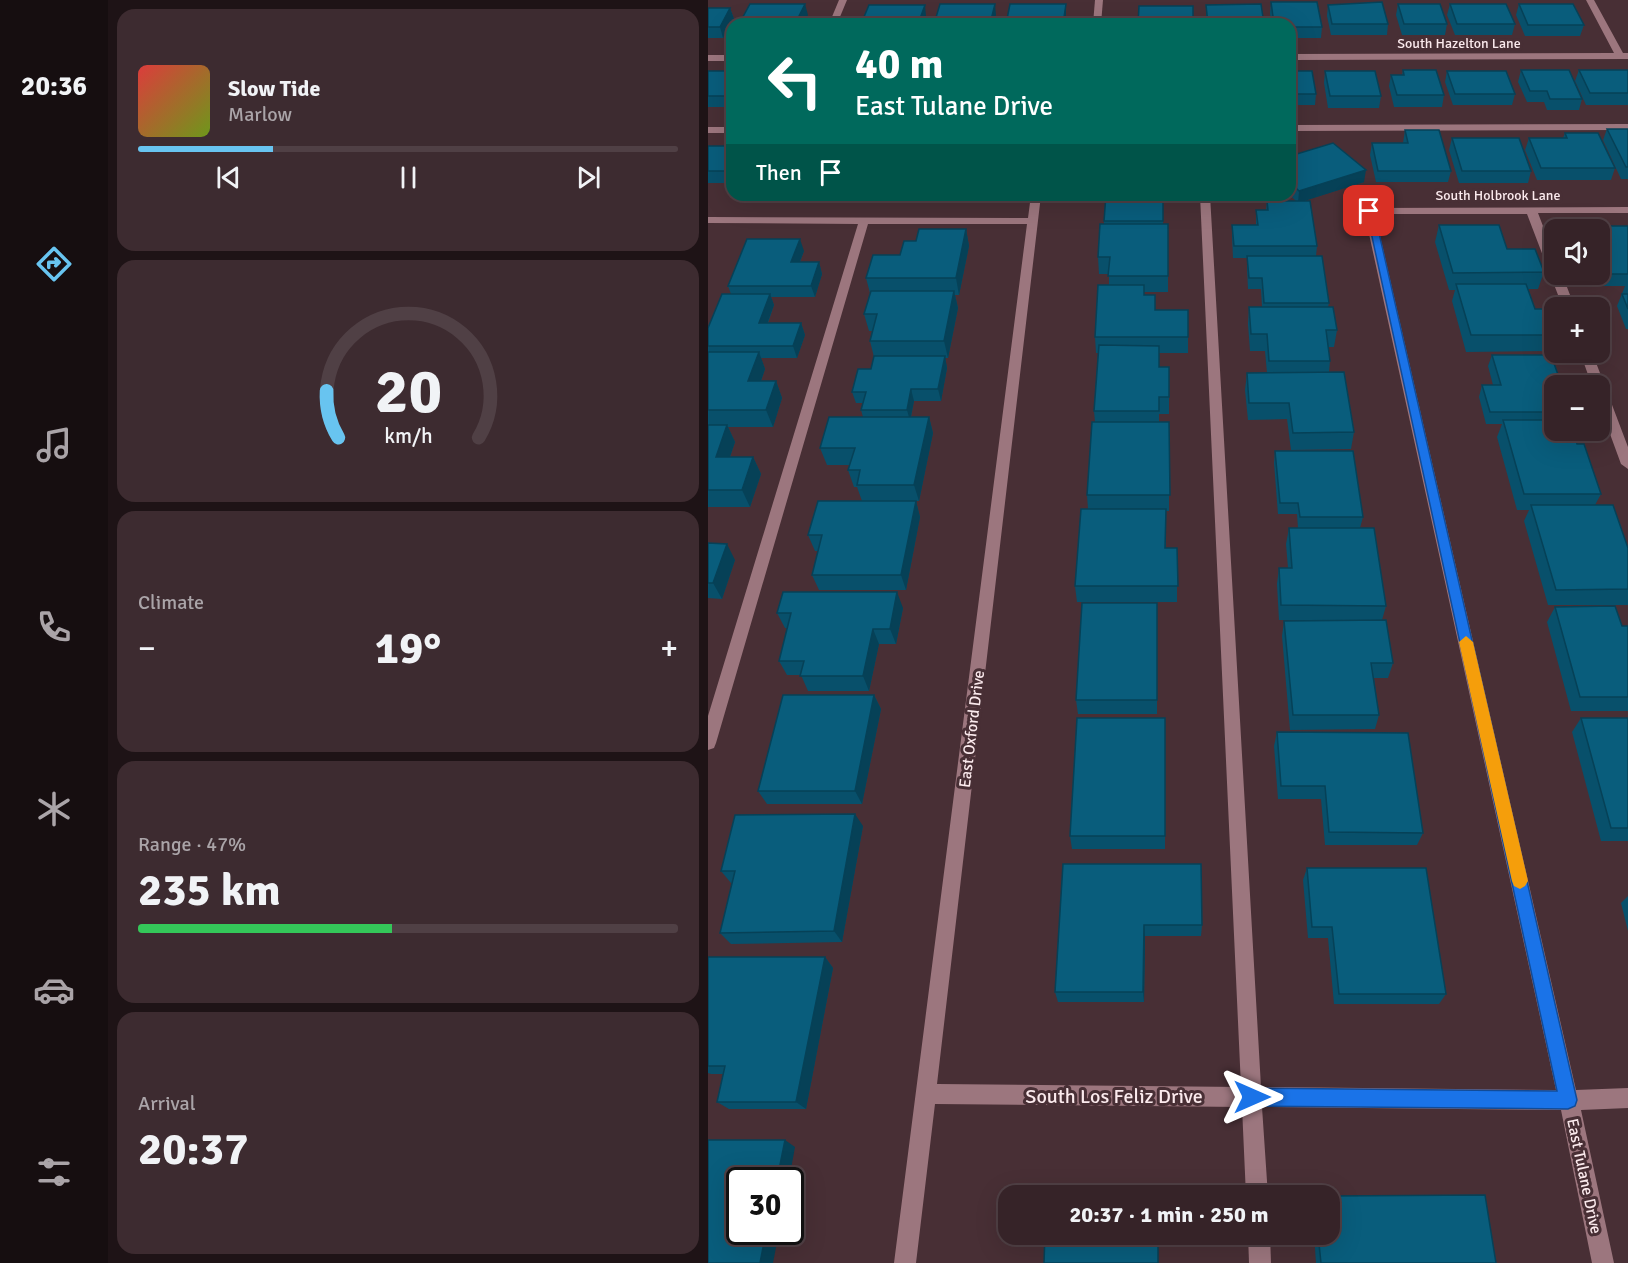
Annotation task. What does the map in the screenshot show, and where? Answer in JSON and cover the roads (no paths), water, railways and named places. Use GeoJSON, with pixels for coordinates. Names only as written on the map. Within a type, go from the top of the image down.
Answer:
{"type":"FeatureCollection","features":[{"type":"Feature","properties":{"kind":"street"},"geometry":{"type":"LineString","coordinates":[[836,18],[843,0]]}},
{"type":"Feature","properties":{"kind":"street"},"geometry":{"type":"LineString","coordinates":[[1098,18],[1099,0]]}},
{"type":"Feature","properties":{"kind":"street"},"geometry":{"type":"LineString","coordinates":[[1590,0],[1624,56]]}},
{"type":"Feature","properties":{"kind":"street","name":"South Hazelton Lane"},"geometry":{"type":"LineString","coordinates":[[1296,57],[1624,56]]}},
{"type":"Feature","properties":{"kind":"street"},"geometry":{"type":"LineString","coordinates":[[708,58],[726,58]]}},
{"type":"Feature","properties":{"kind":"street"},"geometry":{"type":"LineString","coordinates":[[1296,128],[1628,127]]}},
{"type":"Feature","properties":{"kind":"street"},"geometry":{"type":"LineString","coordinates":[[708,130],[726,130]]}},
{"type":"Feature","properties":{"kind":"street","name":"East Oxford Drive"},"geometry":{"type":"LineString","coordinates":[[905,1263],[1035,201]]}},
{"type":"Feature","properties":{"kind":"street"},"geometry":{"type":"LineString","coordinates":[[1205,201],[1256,1185]]}},
{"type":"Feature","properties":{"kind":"street"},"geometry":{"type":"LineString","coordinates":[[1531,210],[1544,243]]}},
{"type":"Feature","properties":{"kind":"street","name":"South Holbrook Lane"},"geometry":{"type":"LineString","coordinates":[[1369,211],[1628,210]]}},
{"type":"Feature","properties":{"kind":"street","name":"East Tulane Drive"},"geometry":{"type":"LineString","coordinates":[[1369,211],[1603,1263]]}},
{"type":"Feature","properties":{"kind":"street"},"geometry":{"type":"LineString","coordinates":[[708,219],[1033,221]]}},
{"type":"Feature","properties":{"kind":"street"},"geometry":{"type":"LineString","coordinates":[[708,743],[864,220]]}},
{"type":"Feature","properties":{"kind":"street"},"geometry":{"type":"LineString","coordinates":[[1610,416],[1628,464]]}},
{"type":"Feature","properties":{"kind":"street","name":"South Los Feliz Drive"},"geometry":{"type":"LineString","coordinates":[[924,1094],[1568,1100],[1628,1098]]}},
{"type":"Feature","properties":{"kind":"street"},"geometry":{"type":"LineString","coordinates":[[1259,1245],[1260,1263]]}}]}
